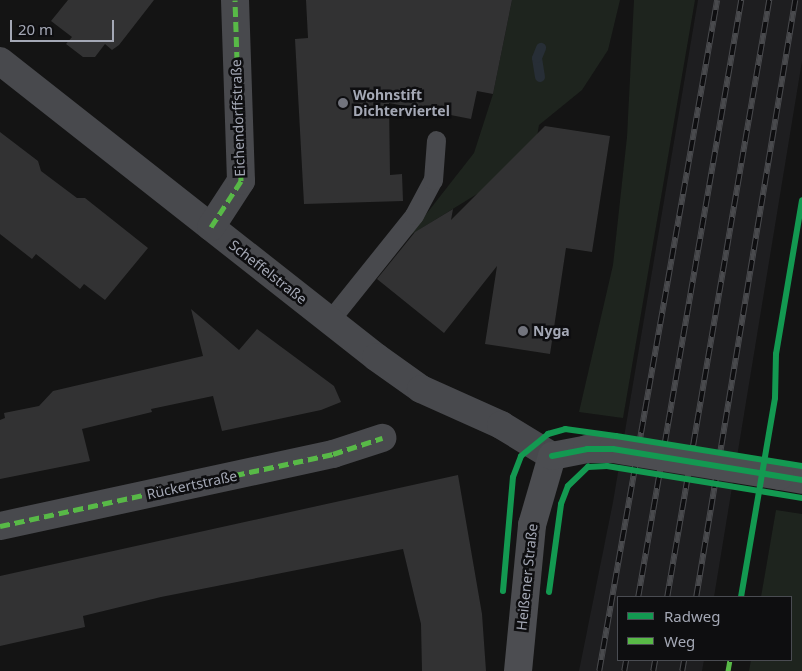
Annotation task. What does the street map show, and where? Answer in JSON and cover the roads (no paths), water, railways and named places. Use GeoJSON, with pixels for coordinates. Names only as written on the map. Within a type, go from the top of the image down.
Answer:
{"type":"FeatureCollection","features":[{"type":"Feature","properties":{"kind":"street","name":"Eichendorffstraße"},"geometry":{"type":"LineString","coordinates":[[211,227],[241,181],[235,0]]}},
{"type":"Feature","properties":{"kind":"street","name":"Scheffelstraße"},"geometry":{"type":"LineString","coordinates":[[0,61],[421,389],[501,425],[552,456]]}},
{"type":"Feature","properties":{"kind":"street","name":"Rückertstraße"},"geometry":{"type":"LineString","coordinates":[[0,526],[333,454],[382,438]]}},
{"type":"Feature","properties":{"kind":"street"},"geometry":{"type":"LineString","coordinates":[[552,456],[587,449],[613,448],[791,478]]}},
{"type":"Feature","properties":{"kind":"street","name":"Heißener Straße"},"geometry":{"type":"LineString","coordinates":[[518,671],[532,525],[552,456]]}},
{"type":"Feature","properties":{"kind":"lane"},"geometry":{"type":"LineString","coordinates":[[330,320],[414,215],[433,180],[436,140]]}},
{"type":"Feature","properties":{"kind":"waterway"},"geometry":{"type":"LineString","coordinates":[[540,77],[537,58],[541,48]]}},
{"type":"Feature","properties":{"kind":"railway"},"geometry":{"type":"LineString","coordinates":[[599,671],[717,0]]}},
{"type":"Feature","properties":{"kind":"railway"},"geometry":{"type":"LineString","coordinates":[[638,596],[741,0]]}},
{"type":"Feature","properties":{"kind":"railway"},"geometry":{"type":"LineString","coordinates":[[667,596],[769,0]]}},
{"type":"Feature","properties":{"kind":"railway"},"geometry":{"type":"LineString","coordinates":[[696,596],[795,0]]}},
{"type":"Feature","properties":{"kind":"railway"},"geometry":{"type":"LineString","coordinates":[[624,671],[626,661]]}},
{"type":"Feature","properties":{"kind":"railway"},"geometry":{"type":"LineString","coordinates":[[653,671],[655,661]]}},
{"type":"Feature","properties":{"kind":"railway"},"geometry":{"type":"LineString","coordinates":[[682,671],[684,661]]}},
{"type":"Feature","properties":{"kind":"place","name":"Wohnstift Dichterviertel"},"geometry":{"type":"Point","coordinates":[343,103]}},
{"type":"Feature","properties":{"kind":"place","name":"Nyga"},"geometry":{"type":"Point","coordinates":[523,331]}}]}
